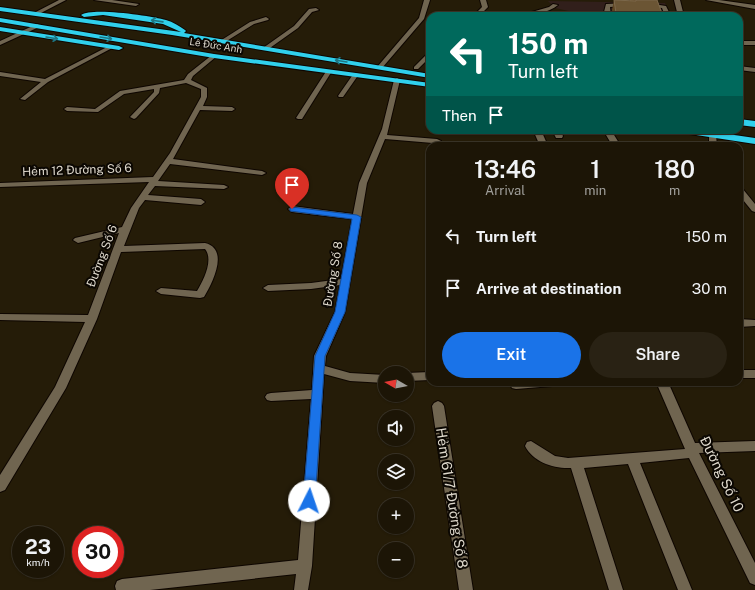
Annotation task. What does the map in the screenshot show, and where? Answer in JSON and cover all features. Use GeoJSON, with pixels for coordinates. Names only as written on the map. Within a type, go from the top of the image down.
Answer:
{"type":"FeatureCollection","features":[{"type":"Feature","properties":{"kind":"highway","name":"Lê Đức Anh"},"geometry":{"type":"LineString","coordinates":[[0,9],[223,41],[426,75]]}},
{"type":"Feature","properties":{"kind":"highway","name":"Lê Đức Anh"},"geometry":{"type":"LineString","coordinates":[[0,20],[212,59]]}},
{"type":"Feature","properties":{"kind":"highway"},"geometry":{"type":"LineString","coordinates":[[0,29],[126,50]]}},
{"type":"Feature","properties":{"kind":"highway","name":"Lê Đức Anh"},"geometry":{"type":"LineString","coordinates":[[142,52],[426,85]]}},
{"type":"Feature","properties":{"kind":"highway"},"geometry":{"type":"LineString","coordinates":[[380,67],[426,69]]}},
{"type":"Feature","properties":{"kind":"highway","name":"Lê Đức Anh"},"geometry":{"type":"LineString","coordinates":[[396,82],[426,88]]}},
{"type":"Feature","properties":{"kind":"highway"},"geometry":{"type":"LineString","coordinates":[[743,115],[755,117]]}},
{"type":"Feature","properties":{"kind":"highway"},"geometry":{"type":"LineString","coordinates":[[743,122],[755,124]]}},
{"type":"Feature","properties":{"kind":"highway"},"geometry":{"type":"LineString","coordinates":[[725,134],[755,141]]}},
{"type":"Feature","properties":{"kind":"highway"},"geometry":{"type":"LineString","coordinates":[[736,134],[755,136]]}},
{"type":"Feature","properties":{"kind":"street"},"geometry":{"type":"LineString","coordinates":[[35,14],[63,0]]}},
{"type":"Feature","properties":{"kind":"street"},"geometry":{"type":"LineString","coordinates":[[97,0],[136,4]]}},
{"type":"Feature","properties":{"kind":"street"},"geometry":{"type":"LineString","coordinates":[[380,67],[422,18],[427,0]]}},
{"type":"Feature","properties":{"kind":"street"},"geometry":{"type":"LineString","coordinates":[[480,12],[486,7],[483,0]]}},
{"type":"Feature","properties":{"kind":"street"},"geometry":{"type":"LineString","coordinates":[[709,0],[735,2],[755,7]]}},
{"type":"Feature","properties":{"kind":"street"},"geometry":{"type":"LineString","coordinates":[[675,1],[679,12]]}},
{"type":"Feature","properties":{"kind":"street"},"geometry":{"type":"LineString","coordinates":[[537,12],[553,8],[555,5]]}},
{"type":"Feature","properties":{"kind":"street"},"geometry":{"type":"LineString","coordinates":[[607,12],[608,5],[632,5]]}},
{"type":"Feature","properties":{"kind":"street"},"geometry":{"type":"LineString","coordinates":[[640,5],[655,5],[664,7],[666,12]]}},
{"type":"Feature","properties":{"kind":"street"},"geometry":{"type":"LineString","coordinates":[[265,49],[296,27],[311,10],[316,10]]}},
{"type":"Feature","properties":{"kind":"street"},"geometry":{"type":"LineString","coordinates":[[223,41],[252,23],[266,19]]}},
{"type":"Feature","properties":{"kind":"street"},"geometry":{"type":"LineString","coordinates":[[0,43],[36,26]]}},
{"type":"Feature","properties":{"kind":"street"},"geometry":{"type":"LineString","coordinates":[[743,43],[755,43]]}},
{"type":"Feature","properties":{"kind":"street"},"geometry":{"type":"LineString","coordinates":[[23,99],[46,80],[111,47]]}},
{"type":"Feature","properties":{"kind":"street"},"geometry":{"type":"LineString","coordinates":[[416,68],[426,57]]}},
{"type":"Feature","properties":{"kind":"street"},"geometry":{"type":"LineString","coordinates":[[67,109],[96,112],[122,92],[187,81],[190,75],[212,59]]}},
{"type":"Feature","properties":{"kind":"street"},"geometry":{"type":"LineString","coordinates":[[743,68],[755,70]]}},
{"type":"Feature","properties":{"kind":"street"},"geometry":{"type":"LineString","coordinates":[[300,118],[327,73]]}},
{"type":"Feature","properties":{"kind":"street"},"geometry":{"type":"LineString","coordinates":[[0,74],[46,80]]}},
{"type":"Feature","properties":{"kind":"street"},"geometry":{"type":"LineString","coordinates":[[341,96],[355,76]]}},
{"type":"Feature","properties":{"kind":"street","name":"Đường Số 6"},"geometry":{"type":"LineString","coordinates":[[0,486],[60,388],[92,319],[125,229],[135,208],[168,161],[204,97],[204,88],[187,81]]}},
{"type":"Feature","properties":{"kind":"street","name":"Đường Số 8"},"geometry":{"type":"LineString","coordinates":[[301,590],[305,566],[320,356],[340,312],[363,183],[389,117],[396,82]]}},
{"type":"Feature","properties":{"kind":"street"},"geometry":{"type":"LineString","coordinates":[[134,117],[157,92],[157,86]]}},
{"type":"Feature","properties":{"kind":"street"},"geometry":{"type":"LineString","coordinates":[[198,108],[232,109]]}},
{"type":"Feature","properties":{"kind":"street"},"geometry":{"type":"LineString","coordinates":[[382,137],[437,140],[437,142]]}},
{"type":"Feature","properties":{"kind":"street"},"geometry":{"type":"LineString","coordinates":[[168,161],[262,173]]}},
{"type":"Feature","properties":{"kind":"street","name":"Hẻm 12 Đường Số 6"},"geometry":{"type":"LineString","coordinates":[[0,185],[154,181],[224,187]]}},
{"type":"Feature","properties":{"kind":"street"},"geometry":{"type":"LineString","coordinates":[[743,195],[755,209]]}},
{"type":"Feature","properties":{"kind":"street"},"geometry":{"type":"LineString","coordinates":[[143,197],[201,202]]}},
{"type":"Feature","properties":{"kind":"street"},"geometry":{"type":"LineString","coordinates":[[292,209],[357,217]]}},
{"type":"Feature","properties":{"kind":"street"},"geometry":{"type":"LineString","coordinates":[[78,240],[125,229]]}},
{"type":"Feature","properties":{"kind":"street"},"geometry":{"type":"LineString","coordinates":[[118,249],[205,246],[211,249],[213,256],[212,266],[209,278],[200,294],[161,291]]}},
{"type":"Feature","properties":{"kind":"street"},"geometry":{"type":"LineString","coordinates":[[268,288],[311,286],[345,281]]}},
{"type":"Feature","properties":{"kind":"street"},"geometry":{"type":"LineString","coordinates":[[0,317],[92,319]]}},
{"type":"Feature","properties":{"kind":"street"},"geometry":{"type":"LineString","coordinates":[[743,323],[754,323]]}},
{"type":"Feature","properties":{"kind":"street"},"geometry":{"type":"LineString","coordinates":[[319,368],[350,377],[378,379]]}},
{"type":"Feature","properties":{"kind":"street"},"geometry":{"type":"LineString","coordinates":[[743,374],[755,374]]}},
{"type":"Feature","properties":{"kind":"street"},"geometry":{"type":"LineString","coordinates":[[414,377],[426,376]]}},
{"type":"Feature","properties":{"kind":"street","name":"Đường Số 10"},"geometry":{"type":"LineString","coordinates":[[664,386],[692,451],[755,578]]}},
{"type":"Feature","properties":{"kind":"street"},"geometry":{"type":"LineString","coordinates":[[271,397],[317,394]]}},
{"type":"Feature","properties":{"kind":"street","name":"Hẻm 61/7 Đường Số 8"},"geometry":{"type":"LineString","coordinates":[[438,406],[466,590]]}},
{"type":"Feature","properties":{"kind":"street"},"geometry":{"type":"LineString","coordinates":[[531,446],[544,459],[562,463],[576,463],[692,451],[755,440]]}},
{"type":"Feature","properties":{"kind":"street"},"geometry":{"type":"LineString","coordinates":[[632,458],[685,590]]}},
{"type":"Feature","properties":{"kind":"street"},"geometry":{"type":"LineString","coordinates":[[576,463],[616,590]]}},
{"type":"Feature","properties":{"kind":"street"},"geometry":{"type":"LineString","coordinates":[[122,586],[305,566]]}},
{"type":"Feature","properties":{"kind":"shaded area"},"geometry":{"type":"Polygon","coordinates":[[[548,1],[665,3],[668,12],[573,12],[555,8],[548,1]]]}},
{"type":"Feature","properties":{"kind":"building"},"geometry":{"type":"Polygon","coordinates":[[[614,0],[657,0],[662,12],[616,12],[614,0]]]}},
{"type":"Feature","properties":{"kind":"route"},"geometry":{"type":"LineString","coordinates":[[292,209],[357,217],[340,312],[320,356],[309,501]]}}]}
